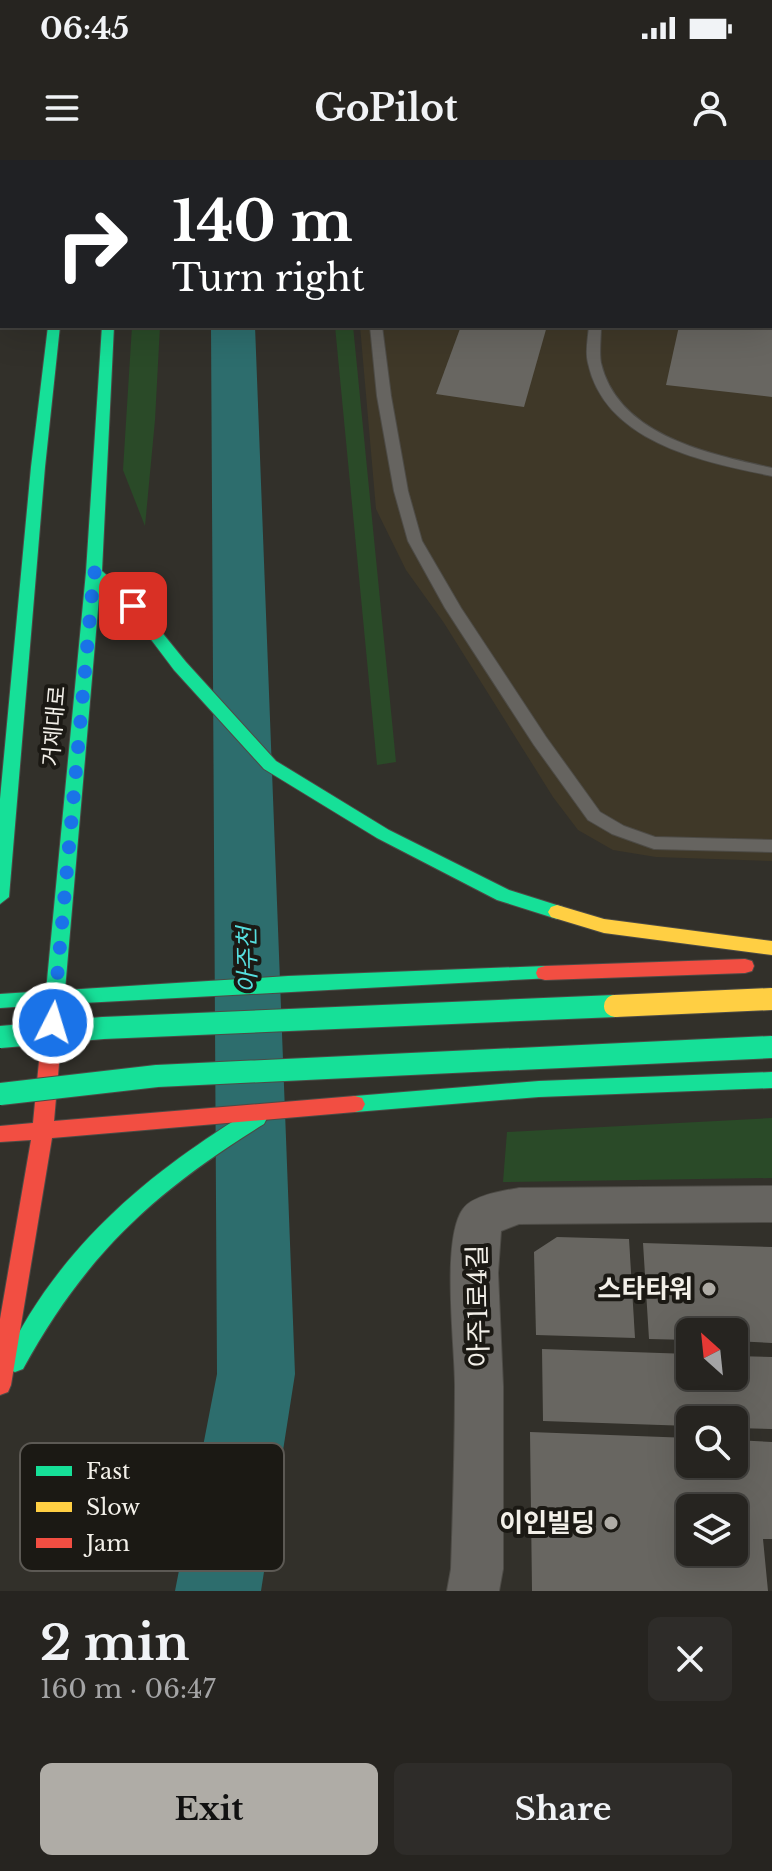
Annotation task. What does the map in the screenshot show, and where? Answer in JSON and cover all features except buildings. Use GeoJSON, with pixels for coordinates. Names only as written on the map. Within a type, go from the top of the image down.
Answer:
{"type":"FeatureCollection","features":[{"type":"Feature","properties":{"kind":"main road","name":"거제대로"},"geometry":{"type":"LineString","coordinates":[[0,897],[38,467],[54,328]]}},
{"type":"Feature","properties":{"kind":"main road","name":"거제대로"},"geometry":{"type":"LineString","coordinates":[[0,1385],[43,1130],[94,572],[108,328]]}},
{"type":"Feature","properties":{"kind":"main road"},"geometry":{"type":"LineString","coordinates":[[94,572],[133,606],[180,666],[270,765],[383,834],[503,895],[604,926],[772,948]]}},
{"type":"Feature","properties":{"kind":"main road"},"geometry":{"type":"LineString","coordinates":[[0,774],[14,753]]}},
{"type":"Feature","properties":{"kind":"main road"},"geometry":{"type":"LineString","coordinates":[[0,1001],[527,972],[772,966]]}},
{"type":"Feature","properties":{"kind":"main road"},"geometry":{"type":"LineString","coordinates":[[0,1037],[119,1027],[772,999]]}},
{"type":"Feature","properties":{"kind":"main road"},"geometry":{"type":"LineString","coordinates":[[0,1094],[157,1076],[772,1047]]}},
{"type":"Feature","properties":{"kind":"main road"},"geometry":{"type":"LineString","coordinates":[[0,1134],[539,1089],[772,1080]]}},
{"type":"Feature","properties":{"kind":"main road"},"geometry":{"type":"LineString","coordinates":[[0,1397],[27,1336],[89,1244],[201,1149],[271,1110]]}},
{"type":"Feature","properties":{"kind":"street","name":"아주1로4길"},"geometry":{"type":"LineString","coordinates":[[473,1591],[477,1569],[479,1359],[473,1271],[474,1243],[480,1220],[519,1206],[772,1204]]}},
{"type":"Feature","properties":{"kind":"lane"},"geometry":{"type":"LineString","coordinates":[[376,328],[393,450],[415,541],[453,608],[540,741],[594,816],[618,830],[654,843],[772,846]]}},
{"type":"Feature","properties":{"kind":"lane"},"geometry":{"type":"LineString","coordinates":[[595,328],[591,349],[603,394],[644,430],[690,452],[772,472]]}},
{"type":"Feature","properties":{"kind":"shaded area"},"geometry":{"type":"Polygon","coordinates":[[[360,328],[772,328],[772,861],[656,857],[613,850],[578,830],[553,797],[444,623],[406,570],[376,509],[360,328]]]}},
{"type":"Feature","properties":{"kind":"green space"},"geometry":{"type":"Polygon","coordinates":[[[132,328],[160,328],[145,526],[123,470],[132,328]]]}},
{"type":"Feature","properties":{"kind":"green space"},"geometry":{"type":"Polygon","coordinates":[[[335,328],[353,328],[396,762],[377,765],[335,328]]]}},
{"type":"Feature","properties":{"kind":"green space"},"geometry":{"type":"Polygon","coordinates":[[[772,1118],[772,1178],[503,1182],[507,1132],[772,1118]]]}},
{"type":"Feature","properties":{"kind":"waterway","name":"아주천"},"geometry":{"type":"LineString","coordinates":[[233,328],[256,1374],[244,1443]]}},
{"type":"Feature","properties":{"kind":"waterway","name":"아주천"},"geometry":{"type":"LineString","coordinates":[[218,1591],[222,1571]]}},
{"type":"Feature","properties":{"kind":"traffic: fast"},"geometry":{"type":"LineString","coordinates":[[0,897],[38,467],[54,328]]}},
{"type":"Feature","properties":{"kind":"traffic: fast"},"geometry":{"type":"LineString","coordinates":[[51,1041],[94,572],[108,328]]}},
{"type":"Feature","properties":{"kind":"traffic: fast"},"geometry":{"type":"LineString","coordinates":[[94,572],[133,606],[180,666],[270,765],[383,834],[503,895],[557,912]]}},
{"type":"Feature","properties":{"kind":"traffic: fast"},"geometry":{"type":"LineString","coordinates":[[0,1001],[288,983],[545,973]]}},
{"type":"Feature","properties":{"kind":"traffic: fast"},"geometry":{"type":"LineString","coordinates":[[0,1037],[103,1028],[615,1006]]}},
{"type":"Feature","properties":{"kind":"traffic: fast"},"geometry":{"type":"LineString","coordinates":[[0,1094],[157,1076],[772,1047]]}},
{"type":"Feature","properties":{"kind":"traffic: fast"},"geometry":{"type":"LineString","coordinates":[[355,1104],[539,1089],[772,1080]]}},
{"type":"Feature","properties":{"kind":"traffic: fast"},"geometry":{"type":"LineString","coordinates":[[15,1362],[62,1285],[117,1221],[182,1167],[257,1118]]}},
{"type":"Feature","properties":{"kind":"traffic: slow"},"geometry":{"type":"LineString","coordinates":[[557,912],[604,926],[772,948]]}},
{"type":"Feature","properties":{"kind":"traffic: slow"},"geometry":{"type":"LineString","coordinates":[[615,1006],[772,999]]}},
{"type":"Feature","properties":{"kind":"traffic: jam"},"geometry":{"type":"LineString","coordinates":[[545,973],[745,966]]}},
{"type":"Feature","properties":{"kind":"traffic: jam"},"geometry":{"type":"LineString","coordinates":[[0,1385],[43,1130],[51,1041]]}},
{"type":"Feature","properties":{"kind":"traffic: jam"},"geometry":{"type":"LineString","coordinates":[[0,1134],[355,1104]]}},
{"type":"Feature","properties":{"kind":"place","name":"스타타워"},"geometry":{"type":"Point","coordinates":[709,1289]}},
{"type":"Feature","properties":{"kind":"place","name":"이인빌딩"},"geometry":{"type":"Point","coordinates":[611,1523]}},
{"type":"Feature","properties":{"kind":"route"},"geometry":{"type":"LineString","coordinates":[[53,1023],[81,687],[94,572],[133,606]]}}]}
